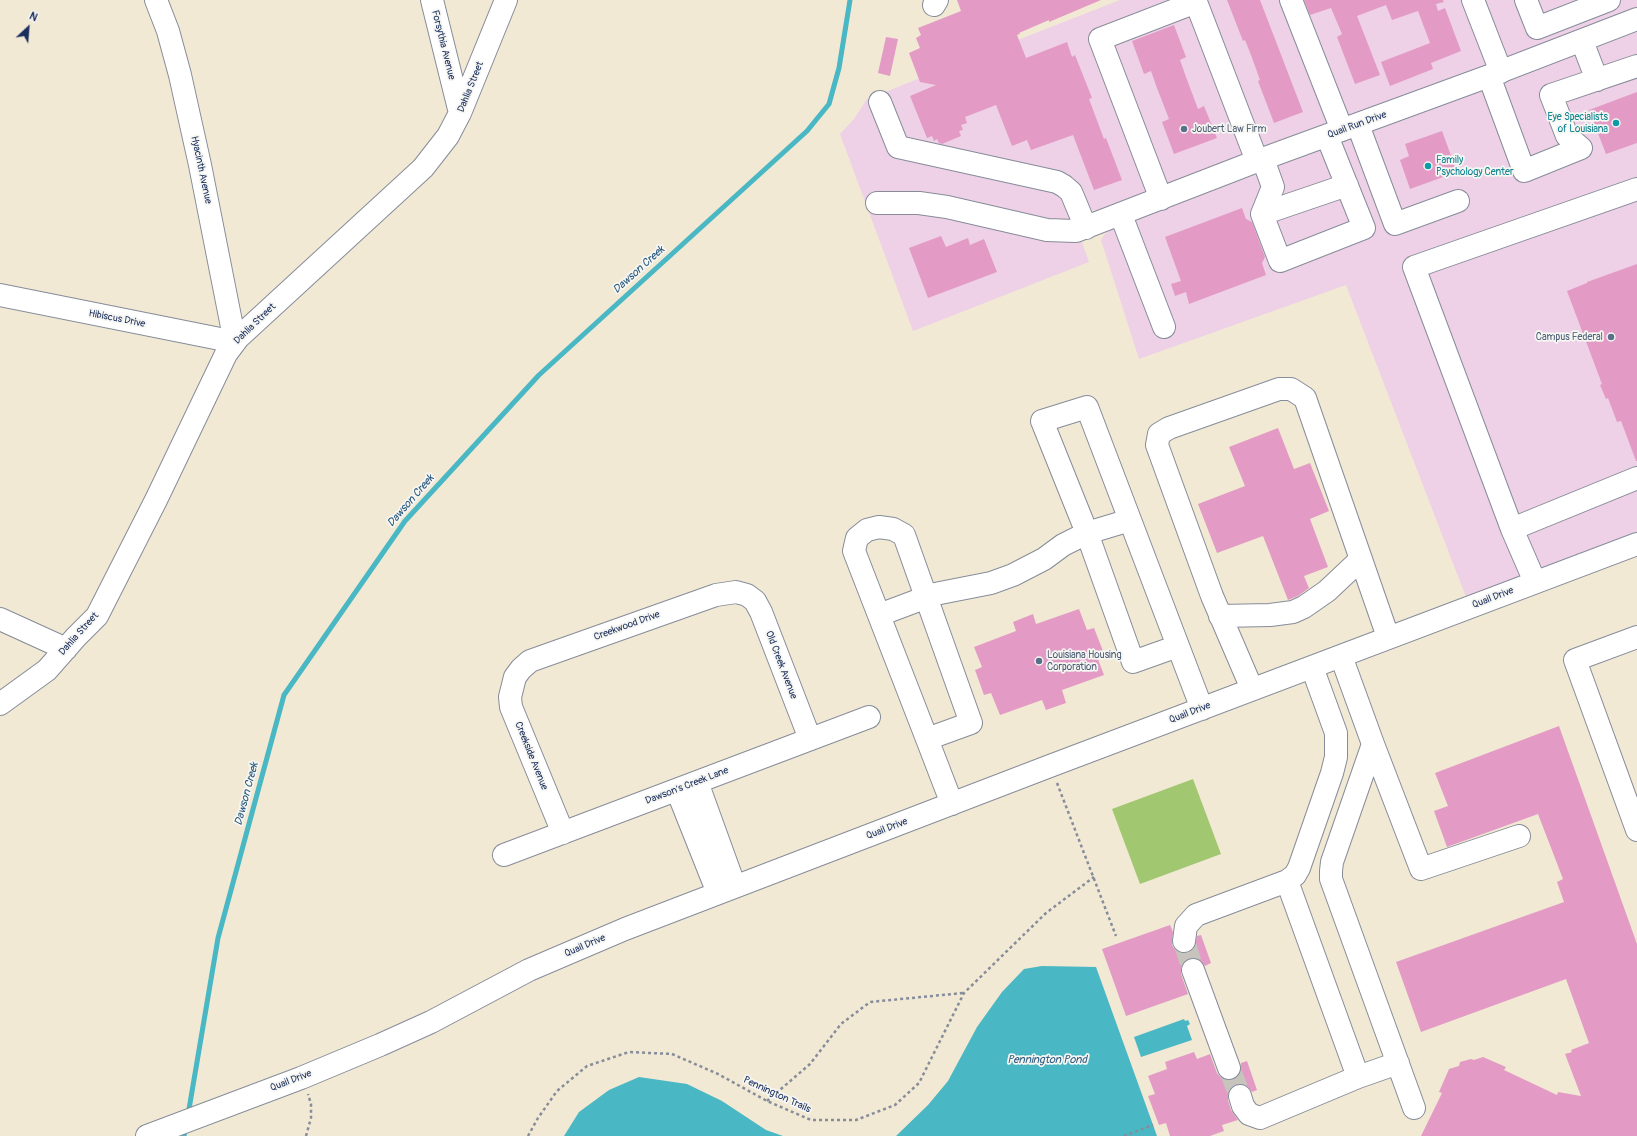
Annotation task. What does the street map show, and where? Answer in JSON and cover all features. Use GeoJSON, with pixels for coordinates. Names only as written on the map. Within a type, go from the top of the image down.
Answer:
{"type":"FeatureCollection","features":[{"type":"Feature","properties":{"kind":"street","name":"Hyacinth Avenue"},"geometry":{"type":"LineString","coordinates":[[156,0],[168,32],[183,90],[200,165],[235,342]]}},
{"type":"Feature","properties":{"kind":"street","name":"Forsythia Avenue"},"geometry":{"type":"LineString","coordinates":[[432,0],[460,113]]}},
{"type":"Feature","properties":{"kind":"street","name":"Dahlia Street"},"geometry":{"type":"LineString","coordinates":[[0,704],[47,670],[98,616],[226,354],[235,342],[423,168],[448,136],[460,113],[506,0]]}},
{"type":"Feature","properties":{"kind":"street"},"geometry":{"type":"LineString","coordinates":[[1291,0],[1342,130],[1395,224],[1458,201]]}},
{"type":"Feature","properties":{"kind":"street"},"geometry":{"type":"LineString","coordinates":[[1473,0],[1524,171],[1581,148],[1567,136],[1551,95],[1637,66]]}},
{"type":"Feature","properties":{"kind":"street"},"geometry":{"type":"LineString","coordinates":[[1526,0],[1546,54]]}},
{"type":"Feature","properties":{"kind":"street"},"geometry":{"type":"LineString","coordinates":[[1537,28],[1609,0]]}},
{"type":"Feature","properties":{"kind":"street"},"geometry":{"type":"LineString","coordinates":[[1161,199],[1100,39],[1196,2],[1260,160],[1273,187],[1262,214],[1280,261],[1364,228],[1347,185],[1342,130]]}},
{"type":"Feature","properties":{"kind":"street","name":"Quail Run Drive"},"geometry":{"type":"LineString","coordinates":[[1081,229],[1121,215],[1260,160],[1495,74],[1637,19]]}},
{"type":"Feature","properties":{"kind":"street"},"geometry":{"type":"LineString","coordinates":[[1582,41],[1597,80]]}},
{"type":"Feature","properties":{"kind":"street"},"geometry":{"type":"LineString","coordinates":[[877,203],[919,203],[947,207],[1047,230],[1081,229],[1071,192],[1057,182],[898,147],[880,102]]}},
{"type":"Feature","properties":{"kind":"street"},"geometry":{"type":"LineString","coordinates":[[1262,214],[1347,185]]}},
{"type":"Feature","properties":{"kind":"street"},"geometry":{"type":"LineString","coordinates":[[1535,582],[1512,529],[1414,267],[1637,189]]}},
{"type":"Feature","properties":{"kind":"street"},"geometry":{"type":"LineString","coordinates":[[1121,215],[1164,327]]}},
{"type":"Feature","properties":{"kind":"street","name":"Hibiscus Drive"},"geometry":{"type":"LineString","coordinates":[[0,295],[235,342]]}},
{"type":"Feature","properties":{"kind":"street"},"geometry":{"type":"LineString","coordinates":[[1252,689],[1220,616],[1158,445],[1159,434],[1169,428],[1279,389],[1291,389],[1305,398],[1388,638]]}},
{"type":"Feature","properties":{"kind":"street"},"geometry":{"type":"LineString","coordinates":[[1178,646],[1133,662],[1087,533],[1042,421],[1087,407],[1202,709]]}},
{"type":"Feature","properties":{"kind":"street"},"geometry":{"type":"LineString","coordinates":[[1512,529],[1637,478]]}},
{"type":"Feature","properties":{"kind":"street"},"geometry":{"type":"LineString","coordinates":[[879,615],[926,597],[957,589],[991,583],[1013,575],[1044,559],[1063,545],[1087,533],[1130,520]]}},
{"type":"Feature","properties":{"kind":"street"},"geometry":{"type":"LineString","coordinates":[[926,739],[971,723],[904,536],[893,529],[879,527],[867,530],[857,538],[854,551],[926,739],[952,804]]}},
{"type":"Feature","properties":{"kind":"street","name":"Quail Drive"},"geometry":{"type":"LineString","coordinates":[[147,1136],[301,1078],[380,1045],[430,1022],[522,974],[557,958],[726,890],[1637,544]]}},
{"type":"Feature","properties":{"kind":"street"},"geometry":{"type":"LineString","coordinates":[[1220,616],[1270,615],[1292,612],[1304,607],[1327,591],[1361,559]]}},
{"type":"Feature","properties":{"kind":"street","name":"Creekwood Drive"},"geometry":{"type":"LineString","coordinates":[[515,677],[530,661],[708,597],[736,592],[747,595]]}},
{"type":"Feature","properties":{"kind":"street","name":"Old Creek Avenue"},"geometry":{"type":"LineString","coordinates":[[747,595],[755,601],[761,612],[810,739]]}},
{"type":"Feature","properties":{"kind":"street"},"geometry":{"type":"LineString","coordinates":[[0,619],[66,649]]}},
{"type":"Feature","properties":{"kind":"street"},"geometry":{"type":"LineString","coordinates":[[1636,641],[1575,660],[1637,830]]}},
{"type":"Feature","properties":{"kind":"street"},"geometry":{"type":"LineString","coordinates":[[1341,656],[1421,869],[1518,836]]}},
{"type":"Feature","properties":{"kind":"street"},"geometry":{"type":"LineString","coordinates":[[1184,941],[1186,926],[1196,914],[1286,881],[1295,875],[1302,862],[1336,757],[1336,733],[1312,667]]}},
{"type":"Feature","properties":{"kind":"street","name":"Creekside Avenue"},"geometry":{"type":"LineString","coordinates":[[515,677],[510,697],[511,707],[563,833]]}},
{"type":"Feature","properties":{"kind":"street","name":"Dawson's Creek Lane"},"geometry":{"type":"LineString","coordinates":[[504,855],[869,717]]}},
{"type":"Feature","properties":{"kind":"street"},"geometry":{"type":"LineString","coordinates":[[1373,744],[1332,862],[1331,879],[1414,1108]]}},
{"type":"Feature","properties":{"kind":"street"},"geometry":{"type":"LineString","coordinates":[[697,782],[726,890]]}},
{"type":"Feature","properties":{"kind":"street"},"geometry":{"type":"LineString","coordinates":[[676,790],[726,890]]}},
{"type":"Feature","properties":{"kind":"street"},"geometry":{"type":"LineString","coordinates":[[1286,881],[1358,1077]]}},
{"type":"Feature","properties":{"kind":"street"},"geometry":{"type":"LineString","coordinates":[[1193,970],[1229,1068]]}},
{"type":"Feature","properties":{"kind":"street"},"geometry":{"type":"LineString","coordinates":[[1240,1096],[1243,1106],[1249,1114],[1260,1118],[1358,1077],[1398,1063]]}},
{"type":"Feature","properties":{"kind":"path"},"geometry":{"type":"LineString","coordinates":[[1050,766],[1116,936]]}},
{"type":"Feature","properties":{"kind":"path","name":"Pennington Trails"},"geometry":{"type":"LineString","coordinates":[[528,1136],[538,1118],[557,1091],[587,1066],[628,1052],[672,1054],[718,1074],[767,1101],[811,1120],[856,1120],[895,1105],[919,1083],[964,993],[1046,913],[1094,877]]}},
{"type":"Feature","properties":{"kind":"path"},"geometry":{"type":"LineString","coordinates":[[767,1101],[810,1064],[840,1024],[870,1002],[964,993]]}},
{"type":"Feature","properties":{"kind":"path"},"geometry":{"type":"LineString","coordinates":[[301,1078],[311,1104],[306,1136]]}},
{"type":"Feature","properties":{"kind":"path"},"geometry":{"type":"LineString","coordinates":[[1124,1136],[1153,1126]]}},
{"type":"Feature","properties":{"kind":"shaded area"},"geometry":{"type":"Polygon","coordinates":[[[1120,0],[1637,0],[1637,8],[1097,211],[1093,210],[1073,218],[1089,262],[913,331],[840,134],[854,119],[867,99],[1120,0]]]}},
{"type":"Feature","properties":{"kind":"shaded area"},"geometry":{"type":"Polygon","coordinates":[[[1637,30],[1637,532],[1466,597],[1346,285],[1139,359],[1101,240],[1111,229],[1637,30]]]}},
{"type":"Feature","properties":{"kind":"green space"},"geometry":{"type":"Polygon","coordinates":[[[1193,779],[1221,854],[1140,884],[1112,809],[1193,779]]]}},
{"type":"Feature","properties":{"kind":"water","name":"Pennington Pond"},"geometry":{"type":"Polygon","coordinates":[[[1042,966],[1096,967],[1157,1136],[896,1136],[928,1105],[948,1081],[977,1027],[1002,992],[1024,969],[1042,966]]]}},
{"type":"Feature","properties":{"kind":"water"},"geometry":{"type":"Polygon","coordinates":[[[1184,1019],[1185,1021],[1188,1020],[1190,1024],[1187,1026],[1192,1040],[1141,1057],[1134,1037],[1184,1019]]]}},
{"type":"Feature","properties":{"kind":"water"},"geometry":{"type":"Polygon","coordinates":[[[639,1077],[687,1084],[722,1101],[766,1130],[783,1136],[564,1136],[579,1112],[609,1090],[639,1077]]]}},
{"type":"Feature","properties":{"kind":"building"},"geometry":{"type":"Polygon","coordinates":[[[957,0],[1101,0],[1049,22],[1049,20],[1017,35],[1026,58],[1067,42],[1072,57],[1075,55],[1092,98],[1089,99],[1104,139],[1106,138],[1122,180],[1094,190],[1073,135],[1031,150],[1027,140],[1012,146],[996,105],[965,117],[967,123],[961,125],[963,130],[959,131],[961,136],[942,144],[939,143],[937,139],[934,141],[932,136],[927,138],[910,96],[936,85],[920,82],[909,53],[920,48],[916,38],[921,35],[918,28],[961,11],[957,0]]]}},
{"type":"Feature","properties":{"kind":"building"},"geometry":{"type":"Polygon","coordinates":[[[1227,0],[1260,0],[1303,112],[1274,123],[1258,81],[1260,80],[1251,55],[1245,40],[1243,41],[1227,0]]]}},
{"type":"Feature","properties":{"kind":"building"},"geometry":{"type":"Polygon","coordinates":[[[1304,0],[1443,0],[1444,2],[1436,4],[1438,11],[1445,8],[1461,51],[1431,63],[1433,69],[1390,86],[1381,62],[1430,43],[1418,11],[1392,20],[1386,5],[1357,16],[1380,75],[1355,84],[1337,37],[1342,34],[1331,8],[1310,15],[1304,0]]]}},
{"type":"Feature","properties":{"kind":"building"},"geometry":{"type":"Polygon","coordinates":[[[1174,25],[1186,57],[1180,60],[1198,109],[1204,106],[1217,138],[1174,154],[1162,122],[1169,119],[1151,71],[1144,74],[1132,41],[1174,25]]]}},
{"type":"Feature","properties":{"kind":"building"},"geometry":{"type":"Polygon","coordinates":[[[886,37],[898,39],[890,76],[878,73],[886,37]]]}},
{"type":"Feature","properties":{"kind":"building","name":"Eye Specialists of Louisiana"},"geometry":{"type":"Polygon","coordinates":[[[1637,92],[1637,143],[1606,154],[1589,110],[1637,92]]]}},
{"type":"Feature","properties":{"kind":"building","name":"Family Psychology Center"},"geometry":{"type":"Polygon","coordinates":[[[1442,131],[1457,172],[1410,189],[1400,160],[1409,156],[1405,144],[1442,131]]]}},
{"type":"Feature","properties":{"kind":"building"},"geometry":{"type":"Polygon","coordinates":[[[1242,208],[1246,219],[1252,222],[1265,257],[1262,263],[1266,275],[1189,304],[1186,292],[1175,296],[1171,284],[1181,281],[1165,237],[1242,208]]]}},
{"type":"Feature","properties":{"kind":"building"},"geometry":{"type":"Polygon","coordinates":[[[941,236],[946,247],[968,238],[970,245],[984,239],[997,272],[928,298],[909,248],[941,236]]]}},
{"type":"Feature","properties":{"kind":"building","name":"Campus Federal"},"geometry":{"type":"Polygon","coordinates":[[[1637,264],[1636,461],[1621,421],[1617,422],[1608,398],[1606,399],[1600,385],[1602,384],[1567,291],[1637,264]]]}},
{"type":"Feature","properties":{"kind":"building"},"geometry":{"type":"Polygon","coordinates":[[[1278,428],[1294,469],[1310,463],[1329,511],[1310,519],[1328,567],[1304,576],[1309,588],[1298,596],[1288,600],[1263,536],[1217,553],[1198,504],[1245,486],[1229,447],[1278,428]]]}},
{"type":"Feature","properties":{"kind":"building","name":"Louisiana Housing Corporation"},"geometry":{"type":"Polygon","coordinates":[[[1079,609],[1087,630],[1094,628],[1103,651],[1096,654],[1104,675],[1062,690],[1066,703],[1046,710],[1042,700],[1000,715],[991,693],[984,695],[975,670],[982,667],[974,647],[1016,631],[1013,622],[1033,614],[1036,624],[1079,609]]]}},
{"type":"Feature","properties":{"kind":"building"},"geometry":{"type":"Polygon","coordinates":[[[1559,726],[1637,944],[1637,1136],[1421,1136],[1442,1093],[1439,1092],[1449,1069],[1459,1066],[1460,1062],[1471,1059],[1474,1060],[1483,1057],[1506,1067],[1504,1070],[1557,1095],[1558,1092],[1581,1096],[1565,1054],[1589,1043],[1566,979],[1421,1032],[1396,962],[1564,902],[1557,882],[1563,879],[1538,814],[1447,847],[1434,811],[1448,806],[1435,773],[1559,726]]]}},
{"type":"Feature","properties":{"kind":"building"},"geometry":{"type":"Polygon","coordinates":[[[1170,925],[1173,932],[1172,945],[1176,951],[1182,953],[1189,952],[1194,948],[1197,936],[1201,935],[1211,963],[1205,966],[1196,958],[1188,958],[1183,962],[1181,974],[1188,994],[1126,1016],[1102,949],[1170,925]]]}},
{"type":"Feature","properties":{"kind":"building"},"geometry":{"type":"Polygon","coordinates":[[[1194,1052],[1197,1059],[1210,1054],[1217,1073],[1221,1078],[1226,1080],[1233,1080],[1238,1076],[1241,1071],[1241,1063],[1247,1061],[1257,1090],[1252,1092],[1248,1087],[1242,1084],[1236,1084],[1231,1088],[1228,1094],[1228,1100],[1231,1110],[1238,1120],[1222,1125],[1224,1131],[1210,1136],[1170,1136],[1166,1123],[1159,1125],[1148,1096],[1155,1094],[1148,1076],[1167,1069],[1165,1062],[1194,1052]]]}},
{"type":"Feature","properties":{"kind":"waterway","name":"Dawson Creek"},"geometry":{"type":"LineString","coordinates":[[188,1115],[218,938],[284,695],[405,521],[539,375],[807,131],[829,104],[839,68],[850,0]]}},
{"type":"Feature","properties":{"kind":"waterway","name":"Dawson Creek"},"geometry":{"type":"LineString","coordinates":[[184,1136],[186,1127]]}},
{"type":"Feature","properties":{"kind":"tunnel"},"geometry":{"type":"LineString","coordinates":[[1184,941],[1193,970]]}},
{"type":"Feature","properties":{"kind":"tunnel"},"geometry":{"type":"LineString","coordinates":[[1229,1068],[1240,1096]]}},
{"type":"Feature","properties":{"kind":"place","name":"Eye Specialists of Louisiana"},"geometry":{"type":"Point","coordinates":[1616,123]}},
{"type":"Feature","properties":{"kind":"place","name":"Joubert Law Firm"},"geometry":{"type":"Point","coordinates":[1184,129]}},
{"type":"Feature","properties":{"kind":"place","name":"Family Psychology Center"},"geometry":{"type":"Point","coordinates":[1428,166]}},
{"type":"Feature","properties":{"kind":"place","name":"Campus Federal"},"geometry":{"type":"Point","coordinates":[1611,337]}},
{"type":"Feature","properties":{"kind":"place","name":"Louisiana Housing Corporation"},"geometry":{"type":"Point","coordinates":[1039,661]}}]}
